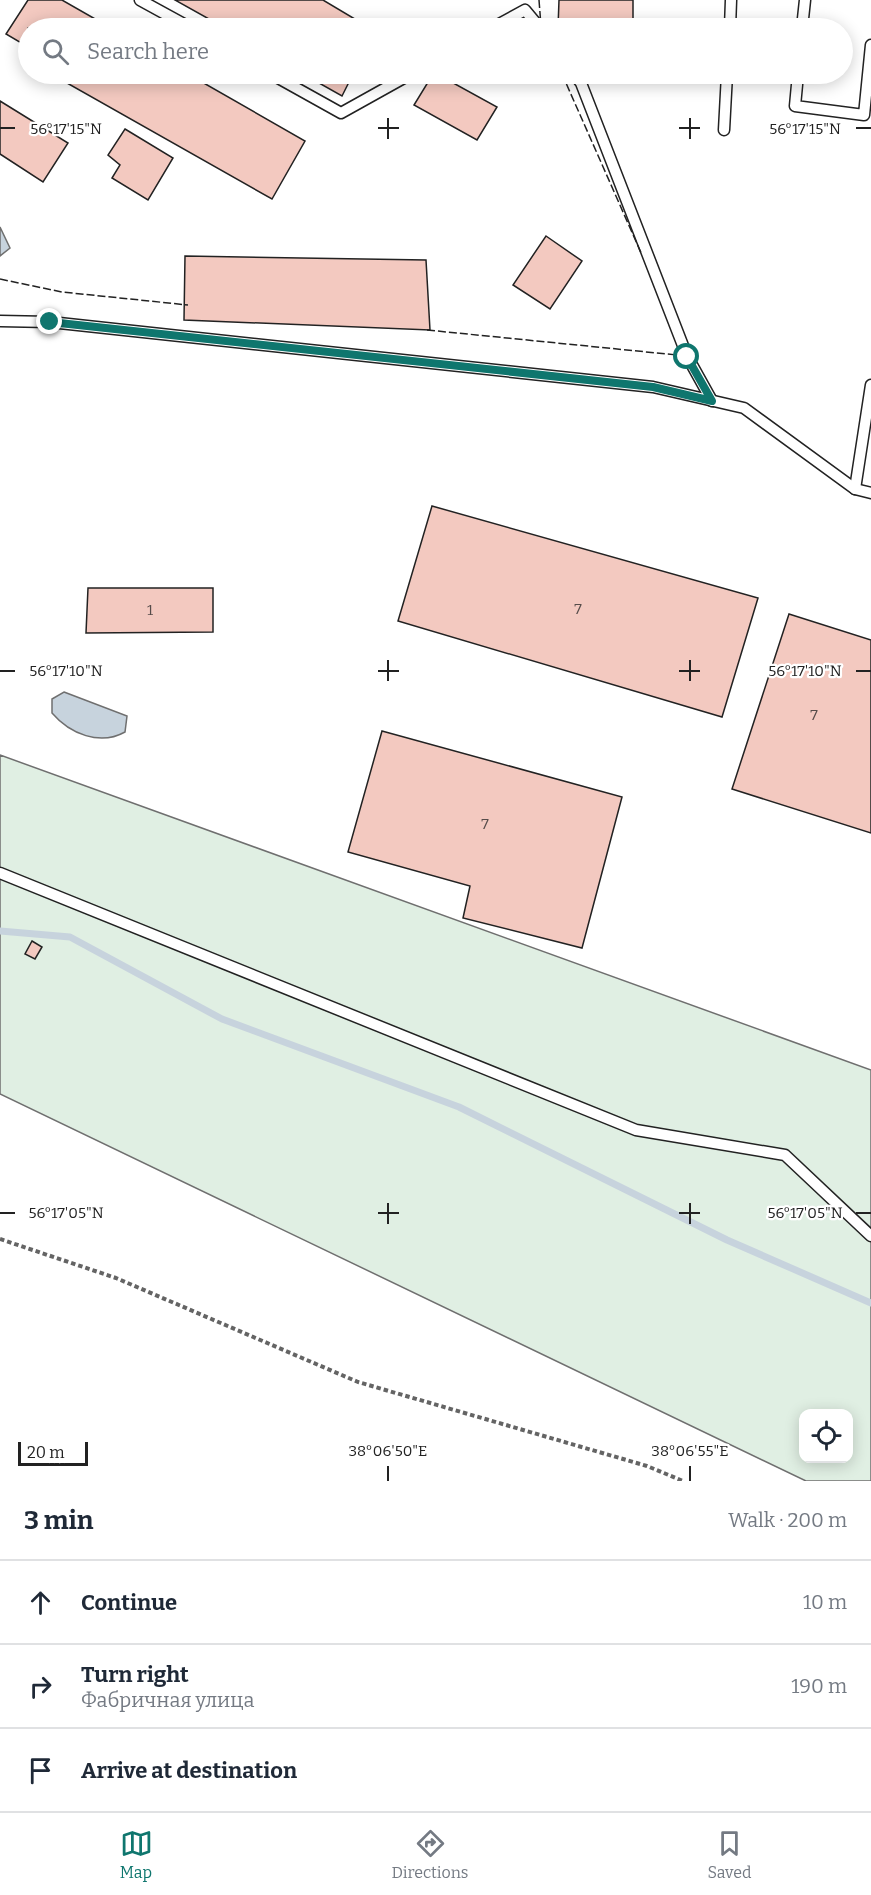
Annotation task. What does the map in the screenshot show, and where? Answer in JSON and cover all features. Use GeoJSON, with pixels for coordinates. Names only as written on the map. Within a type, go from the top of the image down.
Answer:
{"type":"FeatureCollection","features":[{"type":"Feature","properties":{"kind":"lane"},"geometry":{"type":"LineString","coordinates":[[140,0],[173,18]]}},
{"type":"Feature","properties":{"kind":"lane"},"geometry":{"type":"LineString","coordinates":[[730,18],[731,0]]}},
{"type":"Feature","properties":{"kind":"lane"},"geometry":{"type":"LineString","coordinates":[[803,18],[805,0]]}},
{"type":"Feature","properties":{"kind":"lane"},"geometry":{"type":"LineString","coordinates":[[510,18],[525,10],[532,18]]}},
{"type":"Feature","properties":{"kind":"lane"},"geometry":{"type":"LineString","coordinates":[[797,84],[795,106],[864,115],[871,45]]}},
{"type":"Feature","properties":{"kind":"lane"},"geometry":{"type":"LineString","coordinates":[[289,84],[341,113],[393,84]]}},
{"type":"Feature","properties":{"kind":"lane"},"geometry":{"type":"LineString","coordinates":[[581,84],[687,357],[712,401]]}},
{"type":"Feature","properties":{"kind":"lane"},"geometry":{"type":"LineString","coordinates":[[724,130],[726,84]]}},
{"type":"Feature","properties":{"kind":"lane"},"geometry":{"type":"LineString","coordinates":[[0,321],[50,322],[653,387],[744,408],[855,489],[871,493]]}},
{"type":"Feature","properties":{"kind":"lane"},"geometry":{"type":"LineString","coordinates":[[855,489],[871,385]]}},
{"type":"Feature","properties":{"kind":"lane"},"geometry":{"type":"LineString","coordinates":[[0,873],[636,1130],[785,1155],[871,1236]]}},
{"type":"Feature","properties":{"kind":"path"},"geometry":{"type":"LineString","coordinates":[[0,1239],[116,1278],[358,1382],[647,1466],[683,1481]]}},
{"type":"Feature","properties":{"kind":"green space"},"geometry":{"type":"Polygon","coordinates":[[[0,755],[871,1070],[871,1481],[806,1481],[0,1094],[0,755]]]}},
{"type":"Feature","properties":{"kind":"shaded area"},"geometry":{"type":"Polygon","coordinates":[[[0,227],[10,248],[0,256],[0,227]]]}},
{"type":"Feature","properties":{"kind":"shaded area"},"geometry":{"type":"Polygon","coordinates":[[[64,692],[127,716],[125,732],[106,738],[96,738],[67,727],[52,713],[52,699],[64,692]]]}},
{"type":"Feature","properties":{"kind":"building"},"geometry":{"type":"Polygon","coordinates":[[[28,0],[62,0],[94,18],[18,18],[18,41],[6,34],[28,0]]]}},
{"type":"Feature","properties":{"kind":"building"},"geometry":{"type":"Polygon","coordinates":[[[175,0],[323,0],[353,18],[207,18],[175,0]]]}},
{"type":"Feature","properties":{"kind":"building"},"geometry":{"type":"Polygon","coordinates":[[[559,0],[633,0],[633,18],[558,18],[559,0]]]}},
{"type":"Feature","properties":{"kind":"building"},"geometry":{"type":"Polygon","coordinates":[[[69,84],[205,84],[305,141],[272,199],[69,84]]]}},
{"type":"Feature","properties":{"kind":"building"},"geometry":{"type":"Polygon","coordinates":[[[321,84],[348,84],[342,96],[321,84]]]}},
{"type":"Feature","properties":{"kind":"building"},"geometry":{"type":"Polygon","coordinates":[[[427,84],[455,84],[497,107],[477,140],[414,105],[427,84]]]}},
{"type":"Feature","properties":{"kind":"building"},"geometry":{"type":"Polygon","coordinates":[[[0,101],[68,143],[43,182],[0,154],[0,101]]]}},
{"type":"Feature","properties":{"kind":"building"},"geometry":{"type":"Polygon","coordinates":[[[125,129],[173,158],[148,200],[112,178],[120,165],[108,155],[125,129]]]}},
{"type":"Feature","properties":{"kind":"building"},"geometry":{"type":"Polygon","coordinates":[[[546,236],[582,261],[550,309],[513,285],[546,236]]]}},
{"type":"Feature","properties":{"kind":"building"},"geometry":{"type":"Polygon","coordinates":[[[185,256],[426,260],[430,330],[184,320],[185,256]]]}},
{"type":"Feature","properties":{"kind":"building"},"geometry":{"type":"Polygon","coordinates":[[[432,506],[758,598],[722,717],[398,621],[432,506]]]}},
{"type":"Feature","properties":{"kind":"building"},"geometry":{"type":"Polygon","coordinates":[[[88,588],[213,588],[213,632],[86,633],[88,588]]]}},
{"type":"Feature","properties":{"kind":"building"},"geometry":{"type":"Polygon","coordinates":[[[789,614],[871,640],[871,833],[732,789],[789,614]]]}},
{"type":"Feature","properties":{"kind":"building"},"geometry":{"type":"Polygon","coordinates":[[[382,731],[622,797],[582,948],[463,918],[470,886],[348,852],[382,731]]]}},
{"type":"Feature","properties":{"kind":"building"},"geometry":{"type":"Polygon","coordinates":[[[32,941],[42,947],[35,959],[25,954],[32,941]]]}},
{"type":"Feature","properties":{"kind":"waterway"},"geometry":{"type":"LineString","coordinates":[[0,931],[70,937],[222,1019],[459,1107],[727,1240],[871,1303]]}},
{"type":"Feature","properties":{"kind":"fence"},"geometry":{"type":"LineString","coordinates":[[539,0],[540,18]]}},
{"type":"Feature","properties":{"kind":"fence"},"geometry":{"type":"LineString","coordinates":[[566,84],[642,255]]}},
{"type":"Feature","properties":{"kind":"fence"},"geometry":{"type":"LineString","coordinates":[[0,279],[62,292],[188,305]]}},
{"type":"Feature","properties":{"kind":"fence"},"geometry":{"type":"LineString","coordinates":[[427,330],[687,356]]}},
{"type":"Feature","properties":{"kind":"route"},"geometry":{"type":"LineString","coordinates":[[50,322],[653,387],[712,401],[687,357]]}}]}
